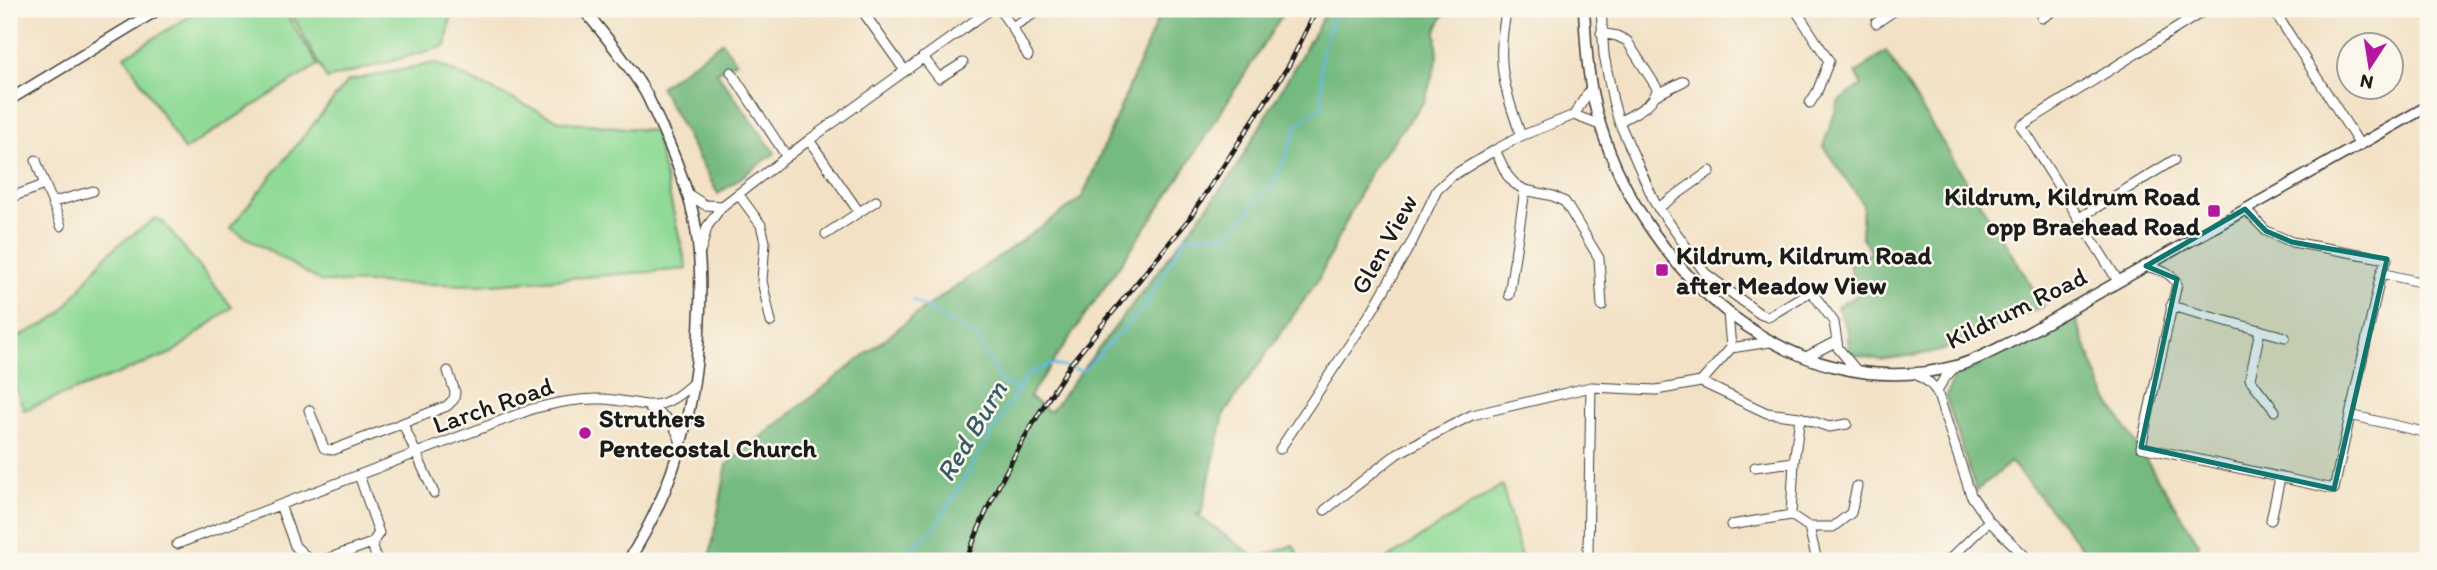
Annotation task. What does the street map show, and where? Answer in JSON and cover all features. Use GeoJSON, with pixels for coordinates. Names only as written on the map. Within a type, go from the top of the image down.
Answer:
{"type":"FeatureCollection","features":[{"type":"Feature","properties":{"kind":"street"},"geometry":{"type":"LineString","coordinates":[[9,100],[159,9]]}},
{"type":"Feature","properties":{"kind":"street"},"geometry":{"type":"LineString","coordinates":[[583,9],[615,47],[645,91],[674,154],[695,220],[701,282],[699,357],[681,443],[673,471],[647,532],[628,561]]}},
{"type":"Feature","properties":{"kind":"street"},"geometry":{"type":"LineString","coordinates":[[861,9],[905,71]]}},
{"type":"Feature","properties":{"kind":"street"},"geometry":{"type":"LineString","coordinates":[[698,260],[706,227],[723,206],[809,140],[991,9]]}},
{"type":"Feature","properties":{"kind":"street"},"geometry":{"type":"LineString","coordinates":[[999,9],[1028,56]]}},
{"type":"Feature","properties":{"kind":"street"},"geometry":{"type":"LineString","coordinates":[[1507,9],[1501,35],[1503,82],[1521,136]]}},
{"type":"Feature","properties":{"kind":"street","name":"Kildrum Road"},"geometry":{"type":"LineString","coordinates":[[1584,9],[1591,88],[1600,125],[1621,178],[1653,233],[1700,290],[1770,342],[1806,357],[1857,371],[1912,372],[1955,366],[2019,338],[2428,106]]}},
{"type":"Feature","properties":{"kind":"street"},"geometry":{"type":"LineString","coordinates":[[1601,9],[1601,33],[1608,77],[1619,122],[1658,208],[1705,273],[1760,314],[1768,317],[1811,291],[1834,322],[1835,342],[1857,371]]}},
{"type":"Feature","properties":{"kind":"street"},"geometry":{"type":"LineString","coordinates":[[1795,9],[1829,61],[1810,103]]}},
{"type":"Feature","properties":{"kind":"street"},"geometry":{"type":"LineString","coordinates":[[1876,23],[1897,9]]}},
{"type":"Feature","properties":{"kind":"street"},"geometry":{"type":"LineString","coordinates":[[2042,18],[2056,9]]}},
{"type":"Feature","properties":{"kind":"street"},"geometry":{"type":"LineString","coordinates":[[2118,281],[2021,126],[2207,9]]}},
{"type":"Feature","properties":{"kind":"street"},"geometry":{"type":"LineString","coordinates":[[2273,9],[2360,145]]}},
{"type":"Feature","properties":{"kind":"street"},"geometry":{"type":"LineString","coordinates":[[1012,27],[1035,13]]}},
{"type":"Feature","properties":{"kind":"street"},"geometry":{"type":"LineString","coordinates":[[1601,33],[1627,41],[1657,88],[1656,95]]}},
{"type":"Feature","properties":{"kind":"street"},"geometry":{"type":"LineString","coordinates":[[923,57],[939,78],[963,63]]}},
{"type":"Feature","properties":{"kind":"street"},"geometry":{"type":"LineString","coordinates":[[731,72],[787,157]]}},
{"type":"Feature","properties":{"kind":"street"},"geometry":{"type":"LineString","coordinates":[[1619,122],[1651,102],[1656,95],[1684,80]]}},
{"type":"Feature","properties":{"kind":"street"},"geometry":{"type":"LineString","coordinates":[[1591,88],[1574,114],[1600,125]]}},
{"type":"Feature","properties":{"kind":"street","name":"Glen View"},"geometry":{"type":"LineString","coordinates":[[1280,449],[1372,311],[1412,242],[1437,190],[1452,176],[1495,150],[1574,114]]}},
{"type":"Feature","properties":{"kind":"street"},"geometry":{"type":"LineString","coordinates":[[809,140],[859,212]]}},
{"type":"Feature","properties":{"kind":"street"},"geometry":{"type":"LineString","coordinates":[[1495,150],[1507,175],[1525,190],[1553,195],[1564,202],[1598,258],[1602,306]]}},
{"type":"Feature","properties":{"kind":"street"},"geometry":{"type":"LineString","coordinates":[[36,160],[61,226]]}},
{"type":"Feature","properties":{"kind":"street"},"geometry":{"type":"LineString","coordinates":[[2078,219],[2174,160]]}},
{"type":"Feature","properties":{"kind":"street"},"geometry":{"type":"LineString","coordinates":[[1658,208],[1710,171]]}},
{"type":"Feature","properties":{"kind":"street"},"geometry":{"type":"LineString","coordinates":[[9,198],[44,185]]}},
{"type":"Feature","properties":{"kind":"street"},"geometry":{"type":"LineString","coordinates":[[1509,295],[1525,190]]}},
{"type":"Feature","properties":{"kind":"street"},"geometry":{"type":"LineString","coordinates":[[54,202],[93,191]]}},
{"type":"Feature","properties":{"kind":"street"},"geometry":{"type":"LineString","coordinates":[[688,194],[705,205],[723,206]]}},
{"type":"Feature","properties":{"kind":"street"},"geometry":{"type":"LineString","coordinates":[[739,195],[761,225],[765,242],[762,281],[771,322]]}},
{"type":"Feature","properties":{"kind":"street"},"geometry":{"type":"LineString","coordinates":[[826,234],[876,201]]}},
{"type":"Feature","properties":{"kind":"street"},"geometry":{"type":"LineString","coordinates":[[2146,266],[2172,276],[2176,284],[2141,447],[2334,489],[2381,273],[2387,259],[2292,242],[2266,230],[2245,209]]}},
{"type":"Feature","properties":{"kind":"street"},"geometry":{"type":"LineString","coordinates":[[2381,273],[2428,284]]}},
{"type":"Feature","properties":{"kind":"street"},"geometry":{"type":"LineString","coordinates":[[2171,306],[2285,337]]}},
{"type":"Feature","properties":{"kind":"street"},"geometry":{"type":"LineString","coordinates":[[1728,313],[1731,348]]}},
{"type":"Feature","properties":{"kind":"street"},"geometry":{"type":"LineString","coordinates":[[2260,330],[2250,379],[2275,411]]}},
{"type":"Feature","properties":{"kind":"street"},"geometry":{"type":"LineString","coordinates":[[1701,382],[1731,348],[1770,342]]}},
{"type":"Feature","properties":{"kind":"street"},"geometry":{"type":"LineString","coordinates":[[1806,357],[1835,342]]}},
{"type":"Feature","properties":{"kind":"street"},"geometry":{"type":"LineString","coordinates":[[1937,392],[1955,366]]}},
{"type":"Feature","properties":{"kind":"street"},"geometry":{"type":"LineString","coordinates":[[309,410],[324,448],[333,450],[447,406],[454,399],[455,391],[449,371]]}},
{"type":"Feature","properties":{"kind":"street"},"geometry":{"type":"LineString","coordinates":[[1912,372],[1930,383],[1937,392],[1967,486],[1989,521],[2030,561]]}},
{"type":"Feature","properties":{"kind":"street","name":"Larch Road"},"geometry":{"type":"LineString","coordinates":[[177,544],[533,409],[557,403],[604,399],[655,406],[672,401],[694,382]]}},
{"type":"Feature","properties":{"kind":"street"},"geometry":{"type":"LineString","coordinates":[[1325,509],[1398,453],[1472,415],[1591,387],[1656,390],[1701,382],[1767,413],[1800,417],[1829,427],[1847,424]]}},
{"type":"Feature","properties":{"kind":"street"},"geometry":{"type":"LineString","coordinates":[[1588,552],[1591,387]]}},
{"type":"Feature","properties":{"kind":"street","name":"Larch Road"},"geometry":{"type":"LineString","coordinates":[[645,406],[671,420],[681,443]]}},
{"type":"Feature","properties":{"kind":"street"},"geometry":{"type":"LineString","coordinates":[[2350,415],[2428,433]]}},
{"type":"Feature","properties":{"kind":"street"},"geometry":{"type":"LineString","coordinates":[[1791,515],[1800,417]]}},
{"type":"Feature","properties":{"kind":"street"},"geometry":{"type":"LineString","coordinates":[[403,424],[434,493]]}},
{"type":"Feature","properties":{"kind":"street"},"geometry":{"type":"LineString","coordinates":[[1755,467],[1794,462]]}},
{"type":"Feature","properties":{"kind":"street"},"geometry":{"type":"LineString","coordinates":[[321,561],[372,543],[379,533],[359,475]]}},
{"type":"Feature","properties":{"kind":"street"},"geometry":{"type":"LineString","coordinates":[[2271,520],[2280,478]]}},
{"type":"Feature","properties":{"kind":"street"},"geometry":{"type":"LineString","coordinates":[[1731,525],[1791,515],[1809,527],[1833,527],[1851,513],[1857,486]]}},
{"type":"Feature","properties":{"kind":"street"},"geometry":{"type":"LineString","coordinates":[[280,505],[295,546],[311,561]]}},
{"type":"Feature","properties":{"kind":"street"},"geometry":{"type":"LineString","coordinates":[[1948,561],[1989,521]]}},
{"type":"Feature","properties":{"kind":"street"},"geometry":{"type":"LineString","coordinates":[[1809,527],[1816,561]]}},
{"type":"Feature","properties":{"kind":"street"},"geometry":{"type":"LineString","coordinates":[[372,543],[377,561]]}},
{"type":"Feature","properties":{"kind":"highlighted area"},"geometry":{"type":"Polygon","coordinates":[[[2245,209],[2266,231],[2292,242],[2387,259],[2334,489],[2141,447],[2177,279],[2146,266],[2245,209]]]}},
{"type":"Feature","properties":{"kind":"green space"},"geometry":{"type":"Polygon","coordinates":[[[201,9],[283,9],[318,65],[184,150],[125,56],[201,9]]]}},
{"type":"Feature","properties":{"kind":"green space"},"geometry":{"type":"Polygon","coordinates":[[[289,9],[452,9],[446,46],[327,79],[289,9]]]}},
{"type":"Feature","properties":{"kind":"green space"},"geometry":{"type":"Polygon","coordinates":[[[1162,9],[1286,9],[1172,189],[1029,397],[1050,412],[1233,173],[1328,9],[1446,9],[1436,31],[1438,57],[1425,100],[1371,170],[1318,280],[1224,414],[1201,515],[1194,513],[1251,554],[1256,561],[709,561],[727,464],[914,316],[1082,198],[1162,9]]]}},
{"type":"Feature","properties":{"kind":"green space"},"geometry":{"type":"Polygon","coordinates":[[[722,42],[736,61],[717,73],[775,153],[718,194],[660,87],[722,42]]]}},
{"type":"Feature","properties":{"kind":"green space"},"geometry":{"type":"Polygon","coordinates":[[[1886,51],[2044,306],[1941,351],[1881,360],[1849,353],[1848,331],[1837,307],[1859,294],[1849,265],[1872,252],[1861,236],[1863,204],[1823,146],[1839,101],[1862,85],[1856,73],[1886,51]]]}},
{"type":"Feature","properties":{"kind":"green space"},"geometry":{"type":"Polygon","coordinates":[[[435,63],[560,121],[654,131],[687,269],[479,285],[322,282],[230,228],[348,81],[435,63]]]}},
{"type":"Feature","properties":{"kind":"green space"},"geometry":{"type":"Polygon","coordinates":[[[156,218],[163,222],[232,307],[172,353],[24,410],[9,371],[9,341],[47,323],[62,312],[103,259],[156,218]]]}},
{"type":"Feature","properties":{"kind":"green space"},"geometry":{"type":"Polygon","coordinates":[[[2075,318],[2105,395],[2199,544],[2184,561],[2093,561],[2011,462],[1976,491],[1946,398],[1953,378],[2075,318]]]}},
{"type":"Feature","properties":{"kind":"green space"},"geometry":{"type":"Polygon","coordinates":[[[1502,485],[1522,561],[1384,561],[1502,485]]]}},
{"type":"Feature","properties":{"kind":"green space"},"geometry":{"type":"Polygon","coordinates":[[[1293,545],[1302,561],[1251,561],[1293,545]]]}},
{"type":"Feature","properties":{"kind":"green space"},"geometry":{"type":"Polygon","coordinates":[[[2398,548],[2422,553],[2428,548],[2428,561],[2381,561],[2398,548]]]}},
{"type":"Feature","properties":{"kind":"waterway","name":"Red Burn"},"geometry":{"type":"LineString","coordinates":[[899,561],[936,526],[1027,375],[1051,364],[1083,371],[1142,310],[1186,236],[1228,235],[1277,179],[1298,124],[1322,105],[1321,51],[1337,9]]}},
{"type":"Feature","properties":{"kind":"waterway"},"geometry":{"type":"LineString","coordinates":[[913,300],[978,339],[1001,382],[1018,390]]}},
{"type":"Feature","properties":{"kind":"railway"},"geometry":{"type":"LineString","coordinates":[[966,561],[1000,483],[1056,386],[1072,362],[1189,219],[1289,65],[1317,9]]}},
{"type":"Feature","properties":{"kind":"place","name":"Kildrum, Kildrum Road opp Braehead Road"},"geometry":{"type":"Point","coordinates":[2214,211]}},
{"type":"Feature","properties":{"kind":"place","name":"Kildrum, Kildrum Road after Meadow View"},"geometry":{"type":"Point","coordinates":[1662,270]}},
{"type":"Feature","properties":{"kind":"place","name":"Struthers Pentecostal Church"},"geometry":{"type":"Point","coordinates":[585,433]}}]}
